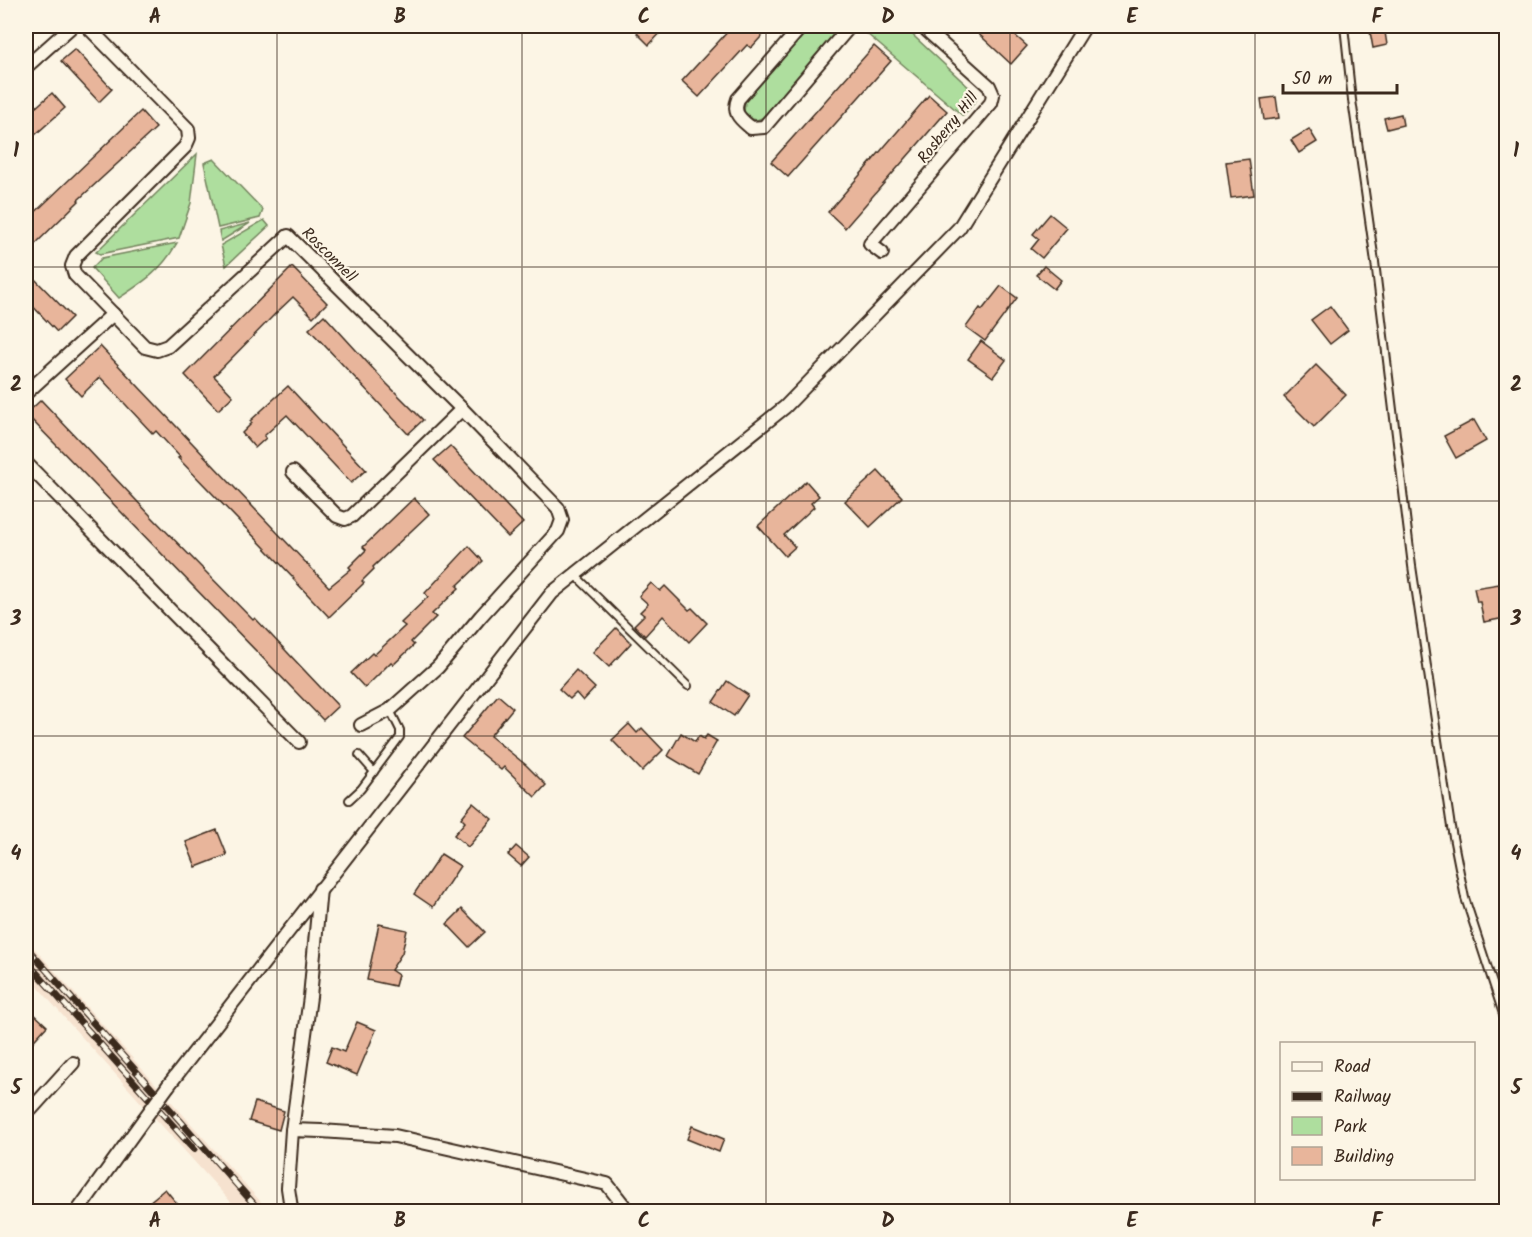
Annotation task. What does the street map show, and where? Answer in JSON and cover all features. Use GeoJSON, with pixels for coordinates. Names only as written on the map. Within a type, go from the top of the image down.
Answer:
{"type":"FeatureCollection","features":[{"type":"Feature","properties":{"kind":"street"},"geometry":{"type":"LineString","coordinates":[[26,67],[72,26]]}},
{"type":"Feature","properties":{"kind":"street","name":"Rosconnell"},"geometry":{"type":"LineString","coordinates":[[87,26],[188,129],[189,138],[185,147],[76,256],[72,266],[75,275],[145,347],[158,350],[168,346],[288,236],[558,508],[562,520],[558,531],[481,616],[438,668],[390,710],[361,725]]}},
{"type":"Feature","properties":{"kind":"street"},"geometry":{"type":"LineString","coordinates":[[801,26],[738,99],[735,107],[737,115],[751,128],[764,127],[848,26]]}},
{"type":"Feature","properties":{"kind":"street","name":"Rosberry Hill"},"geometry":{"type":"LineString","coordinates":[[882,253],[870,244],[991,103],[993,95],[989,86],[922,26]]}},
{"type":"Feature","properties":{"kind":"street"},"geometry":{"type":"LineString","coordinates":[[77,1212],[168,1086],[552,593],[785,407],[959,228],[1085,26]]}},
{"type":"Feature","properties":{"kind":"street"},"geometry":{"type":"LineString","coordinates":[[26,393],[113,314]]}},
{"type":"Feature","properties":{"kind":"street"},"geometry":{"type":"LineString","coordinates":[[293,472],[337,516],[345,519],[352,516],[462,410]]}},
{"type":"Feature","properties":{"kind":"street"},"geometry":{"type":"LineString","coordinates":[[26,463],[299,742]]}},
{"type":"Feature","properties":{"kind":"street"},"geometry":{"type":"LineString","coordinates":[[291,1208],[288,1188],[292,1130],[310,997],[320,889]]}},
{"type":"Feature","properties":{"kind":"street"},"geometry":{"type":"LineString","coordinates":[[26,1115],[73,1063]]}},
{"type":"Feature","properties":{"kind":"street"},"geometry":{"type":"LineString","coordinates":[[292,1130],[395,1137],[607,1184],[629,1212]]}},
{"type":"Feature","properties":{"kind":"lane"},"geometry":{"type":"LineString","coordinates":[[1344,26],[1412,566],[1451,827],[1465,898],[1504,1017]]}},
{"type":"Feature","properties":{"kind":"lane"},"geometry":{"type":"LineString","coordinates":[[574,575],[688,686]]}},
{"type":"Feature","properties":{"kind":"lane"},"geometry":{"type":"LineString","coordinates":[[350,800],[400,737],[400,730],[390,710]]}},
{"type":"Feature","properties":{"kind":"lane"},"geometry":{"type":"LineString","coordinates":[[359,755],[374,772]]}},
{"type":"Feature","properties":{"kind":"shaded area"},"geometry":{"type":"Polygon","coordinates":[[[26,939],[269,1211],[239,1211],[70,1024],[26,973],[26,939]]]}},
{"type":"Feature","properties":{"kind":"green space"},"geometry":{"type":"Polygon","coordinates":[[[810,26],[836,26],[835,37],[767,116],[757,120],[752,119],[744,112],[745,102],[810,26]]]}},
{"type":"Feature","properties":{"kind":"green space"},"geometry":{"type":"Polygon","coordinates":[[[873,26],[903,26],[976,94],[977,99],[963,116],[867,34],[873,26]]]}},
{"type":"Feature","properties":{"kind":"green space"},"geometry":{"type":"Polygon","coordinates":[[[197,154],[191,203],[179,238],[100,254],[96,252],[197,154]]]}},
{"type":"Feature","properties":{"kind":"green space"},"geometry":{"type":"Polygon","coordinates":[[[214,159],[263,210],[260,218],[218,228],[204,163],[214,159]]]}},
{"type":"Feature","properties":{"kind":"green space"},"geometry":{"type":"Polygon","coordinates":[[[264,220],[269,226],[226,266],[221,245],[264,220]]]}},
{"type":"Feature","properties":{"kind":"green space"},"geometry":{"type":"Polygon","coordinates":[[[250,223],[221,241],[219,231],[250,223]]]}},
{"type":"Feature","properties":{"kind":"green space"},"geometry":{"type":"Polygon","coordinates":[[[177,243],[165,261],[152,274],[119,298],[92,268],[102,258],[177,243]]]}},
{"type":"Feature","properties":{"kind":"building"},"geometry":{"type":"Polygon","coordinates":[[[644,26],[667,26],[649,45],[637,33],[644,26]]]}},
{"type":"Feature","properties":{"kind":"building"},"geometry":{"type":"Polygon","coordinates":[[[733,26],[771,26],[751,48],[747,45],[699,97],[682,81],[733,26]]]}},
{"type":"Feature","properties":{"kind":"building"},"geometry":{"type":"Polygon","coordinates":[[[970,26],[1015,26],[1010,31],[1027,46],[1011,64],[970,26]]]}},
{"type":"Feature","properties":{"kind":"building"},"geometry":{"type":"Polygon","coordinates":[[[1369,26],[1384,26],[1387,45],[1373,48],[1369,26]]]}},
{"type":"Feature","properties":{"kind":"building"},"geometry":{"type":"Polygon","coordinates":[[[874,46],[891,61],[788,177],[771,162],[874,46]]]}},
{"type":"Feature","properties":{"kind":"building"},"geometry":{"type":"Polygon","coordinates":[[[75,49],[112,89],[99,102],[61,61],[75,49]]]}},
{"type":"Feature","properties":{"kind":"building"},"geometry":{"type":"Polygon","coordinates":[[[52,93],[65,108],[26,143],[26,116],[52,93]]]}},
{"type":"Feature","properties":{"kind":"building"},"geometry":{"type":"Polygon","coordinates":[[[929,95],[947,111],[845,228],[828,212],[929,95]]]}},
{"type":"Feature","properties":{"kind":"building"},"geometry":{"type":"Polygon","coordinates":[[[1276,97],[1279,118],[1264,120],[1261,99],[1276,97]]]}},
{"type":"Feature","properties":{"kind":"building"},"geometry":{"type":"Polygon","coordinates":[[[141,111],[156,128],[78,200],[26,253],[26,221],[141,111]]]}},
{"type":"Feature","properties":{"kind":"building"},"geometry":{"type":"Polygon","coordinates":[[[1401,114],[1403,125],[1387,129],[1384,118],[1401,114]]]}},
{"type":"Feature","properties":{"kind":"building"},"geometry":{"type":"Polygon","coordinates":[[[1309,129],[1317,142],[1299,153],[1291,140],[1309,129]]]}},
{"type":"Feature","properties":{"kind":"building"},"geometry":{"type":"Polygon","coordinates":[[[1249,159],[1254,195],[1231,198],[1226,162],[1249,159]]]}},
{"type":"Feature","properties":{"kind":"building"},"geometry":{"type":"Polygon","coordinates":[[[1050,214],[1067,228],[1042,258],[1031,249],[1039,239],[1033,234],[1050,214]]]}},
{"type":"Feature","properties":{"kind":"building"},"geometry":{"type":"Polygon","coordinates":[[[1044,266],[1061,280],[1054,289],[1036,275],[1044,266]]]}},
{"type":"Feature","properties":{"kind":"building"},"geometry":{"type":"Polygon","coordinates":[[[292,267],[327,303],[313,317],[293,297],[275,314],[214,376],[233,396],[218,410],[185,375],[292,267]]]}},
{"type":"Feature","properties":{"kind":"building"},"geometry":{"type":"Polygon","coordinates":[[[26,270],[72,317],[57,332],[26,299],[26,270]]]}},
{"type":"Feature","properties":{"kind":"building"},"geometry":{"type":"Polygon","coordinates":[[[1001,286],[1017,298],[985,341],[966,327],[1001,286]]]}},
{"type":"Feature","properties":{"kind":"building"},"geometry":{"type":"Polygon","coordinates":[[[1330,306],[1348,330],[1330,344],[1311,320],[1330,306]]]}},
{"type":"Feature","properties":{"kind":"building"},"geometry":{"type":"Polygon","coordinates":[[[324,315],[423,420],[408,434],[309,329],[324,315]]]}},
{"type":"Feature","properties":{"kind":"building"},"geometry":{"type":"Polygon","coordinates":[[[981,341],[1006,360],[993,377],[968,359],[981,341]]]}},
{"type":"Feature","properties":{"kind":"building"},"geometry":{"type":"Polygon","coordinates":[[[100,346],[329,587],[351,569],[349,567],[366,550],[363,547],[414,498],[429,514],[373,567],[374,569],[362,581],[364,583],[329,617],[178,458],[180,457],[156,431],[153,434],[100,377],[81,396],[65,379],[100,346]]]}},
{"type":"Feature","properties":{"kind":"building"},"geometry":{"type":"Polygon","coordinates":[[[1316,365],[1346,395],[1314,427],[1284,397],[1316,365]]]}},
{"type":"Feature","properties":{"kind":"building"},"geometry":{"type":"Polygon","coordinates":[[[288,386],[366,470],[351,483],[287,415],[264,436],[266,438],[255,448],[242,433],[252,423],[250,421],[288,386]]]}},
{"type":"Feature","properties":{"kind":"building"},"geometry":{"type":"Polygon","coordinates":[[[41,400],[152,517],[253,620],[255,618],[338,706],[323,720],[26,414],[41,400]]]}},
{"type":"Feature","properties":{"kind":"building"},"geometry":{"type":"Polygon","coordinates":[[[1474,420],[1486,441],[1456,458],[1444,436],[1474,420]]]}},
{"type":"Feature","properties":{"kind":"building"},"geometry":{"type":"Polygon","coordinates":[[[450,446],[523,523],[508,537],[434,460],[450,446]]]}},
{"type":"Feature","properties":{"kind":"building"},"geometry":{"type":"Polygon","coordinates":[[[878,471],[902,497],[870,527],[845,501],[878,471]]]}},
{"type":"Feature","properties":{"kind":"building"},"geometry":{"type":"Polygon","coordinates":[[[806,481],[819,496],[811,503],[814,507],[784,535],[795,547],[785,556],[758,526],[806,481]]]}},
{"type":"Feature","properties":{"kind":"building"},"geometry":{"type":"Polygon","coordinates":[[[469,546],[483,561],[432,614],[436,617],[411,642],[414,645],[393,665],[391,662],[365,688],[351,673],[405,626],[401,623],[428,597],[425,593],[469,546]]]}},
{"type":"Feature","properties":{"kind":"building"},"geometry":{"type":"Polygon","coordinates":[[[651,583],[660,591],[665,586],[689,610],[692,608],[707,623],[689,642],[663,616],[645,636],[634,625],[644,615],[640,612],[648,604],[639,596],[651,583]]]}},
{"type":"Feature","properties":{"kind":"building"},"geometry":{"type":"Polygon","coordinates":[[[1499,584],[1505,618],[1484,622],[1480,602],[1477,602],[1474,588],[1499,584]]]}},
{"type":"Feature","properties":{"kind":"building"},"geometry":{"type":"Polygon","coordinates":[[[616,628],[631,643],[609,667],[593,652],[616,628]]]}},
{"type":"Feature","properties":{"kind":"building"},"geometry":{"type":"Polygon","coordinates":[[[576,670],[595,688],[583,701],[576,693],[570,699],[559,689],[576,670]]]}},
{"type":"Feature","properties":{"kind":"building"},"geometry":{"type":"Polygon","coordinates":[[[727,681],[748,695],[734,716],[713,702],[727,681]]]}},
{"type":"Feature","properties":{"kind":"building"},"geometry":{"type":"Polygon","coordinates":[[[498,695],[513,708],[490,736],[526,765],[546,785],[535,797],[504,767],[501,770],[462,738],[498,695]]]}},
{"type":"Feature","properties":{"kind":"building"},"geometry":{"type":"Polygon","coordinates":[[[629,724],[637,733],[642,728],[663,750],[642,771],[612,740],[629,724]]]}},
{"type":"Feature","properties":{"kind":"building"},"geometry":{"type":"Polygon","coordinates":[[[681,733],[695,742],[699,736],[704,739],[707,735],[717,741],[698,774],[668,756],[681,733]]]}},
{"type":"Feature","properties":{"kind":"building"},"geometry":{"type":"Polygon","coordinates":[[[473,803],[492,819],[468,847],[454,835],[465,822],[461,818],[473,803]]]}},
{"type":"Feature","properties":{"kind":"building"},"geometry":{"type":"Polygon","coordinates":[[[217,830],[227,855],[196,867],[186,842],[217,830]]]}},
{"type":"Feature","properties":{"kind":"building"},"geometry":{"type":"Polygon","coordinates":[[[516,846],[529,857],[521,866],[508,855],[516,846]]]}},
{"type":"Feature","properties":{"kind":"building"},"geometry":{"type":"Polygon","coordinates":[[[441,854],[460,866],[433,907],[414,894],[441,854]]]}},
{"type":"Feature","properties":{"kind":"building"},"geometry":{"type":"Polygon","coordinates":[[[462,909],[485,932],[469,947],[447,924],[462,909]]]}},
{"type":"Feature","properties":{"kind":"building"},"geometry":{"type":"Polygon","coordinates":[[[379,924],[407,930],[402,953],[391,970],[398,975],[395,986],[367,980],[379,924]]]}},
{"type":"Feature","properties":{"kind":"building"},"geometry":{"type":"Polygon","coordinates":[[[32,1012],[47,1026],[26,1049],[26,1019],[32,1012]]]}},
{"type":"Feature","properties":{"kind":"building"},"geometry":{"type":"Polygon","coordinates":[[[357,1022],[376,1030],[357,1075],[326,1062],[332,1047],[344,1052],[357,1022]]]}},
{"type":"Feature","properties":{"kind":"building"},"geometry":{"type":"Polygon","coordinates":[[[255,1102],[284,1111],[279,1130],[249,1121],[255,1102]]]}},
{"type":"Feature","properties":{"kind":"building"},"geometry":{"type":"Polygon","coordinates":[[[692,1126],[724,1139],[719,1152],[687,1139],[692,1126]]]}},
{"type":"Feature","properties":{"kind":"building"},"geometry":{"type":"Polygon","coordinates":[[[165,1189],[184,1212],[137,1212],[165,1189]]]}},
{"type":"Feature","properties":{"kind":"railway"},"geometry":{"type":"LineString","coordinates":[[26,947],[261,1212]]}},
{"type":"Feature","properties":{"kind":"railway"},"geometry":{"type":"LineString","coordinates":[[26,961],[194,1149]]}}]}
